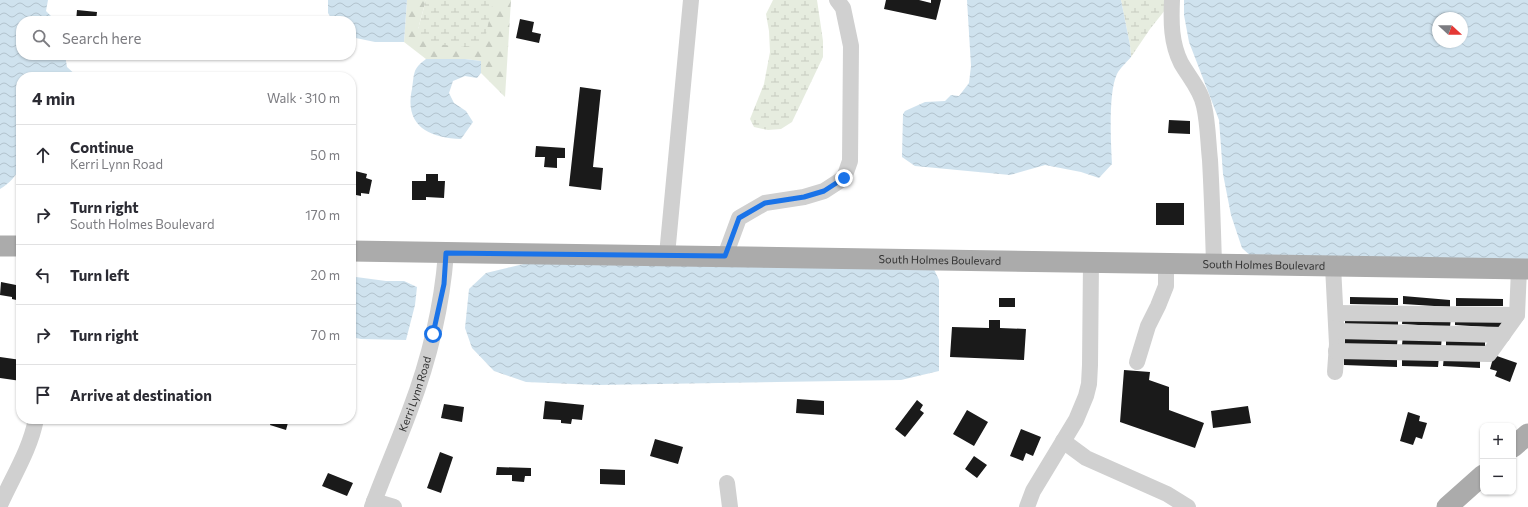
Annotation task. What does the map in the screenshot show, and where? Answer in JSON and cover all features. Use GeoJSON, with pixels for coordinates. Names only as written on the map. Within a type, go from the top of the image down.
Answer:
{"type":"FeatureCollection","features":[{"type":"Feature","properties":{"kind":"main road"},"geometry":{"type":"LineString","coordinates":[[0,246],[16,246]]}},
{"type":"Feature","properties":{"kind":"main road","name":"South Holmes Boulevard"},"geometry":{"type":"LineString","coordinates":[[356,251],[1524,269]]}},
{"type":"Feature","properties":{"kind":"main road"},"geometry":{"type":"LineString","coordinates":[[1516,444],[1528,434]]}},
{"type":"Feature","properties":{"kind":"main road"},"geometry":{"type":"LineString","coordinates":[[1447,507],[1480,478]]}},
{"type":"Feature","properties":{"kind":"street"},"geometry":{"type":"LineString","coordinates":[[667,255],[691,0]]}},
{"type":"Feature","properties":{"kind":"street"},"geometry":{"type":"LineString","coordinates":[[725,256],[739,218],[765,203],[804,197],[824,191],[844,178],[850,161],[851,46],[843,8],[836,0]]}},
{"type":"Feature","properties":{"kind":"street"},"geometry":{"type":"LineString","coordinates":[[1172,0],[1172,30],[1175,46],[1181,62],[1204,105],[1213,204],[1214,264]]}},
{"type":"Feature","properties":{"kind":"street","name":"Kerri Lynn Road"},"geometry":{"type":"LineString","coordinates":[[373,504],[411,409],[423,372],[444,284],[446,253]]}},
{"type":"Feature","properties":{"kind":"street"},"geometry":{"type":"LineString","coordinates":[[1029,506],[1033,491],[1082,407],[1089,384],[1091,262]]}},
{"type":"Feature","properties":{"kind":"street"},"geometry":{"type":"LineString","coordinates":[[1137,362],[1148,326],[1166,286],[1166,263]]}},
{"type":"Feature","properties":{"kind":"street"},"geometry":{"type":"LineString","coordinates":[[1333,266],[1337,331],[1334,372]]}},
{"type":"Feature","properties":{"kind":"street"},"geometry":{"type":"LineString","coordinates":[[1336,351],[1489,354],[1517,315],[1524,269]]}},
{"type":"Feature","properties":{"kind":"street"},"geometry":{"type":"LineString","coordinates":[[1336,312],[1517,315]]}},
{"type":"Feature","properties":{"kind":"street"},"geometry":{"type":"LineString","coordinates":[[1337,331],[1503,335]]}},
{"type":"Feature","properties":{"kind":"street"},"geometry":{"type":"LineString","coordinates":[[0,505],[24,456],[33,435],[35,424]]}},
{"type":"Feature","properties":{"kind":"street"},"geometry":{"type":"LineString","coordinates":[[1063,441],[1086,458],[1167,494],[1188,507]]}},
{"type":"Feature","properties":{"kind":"street"},"geometry":{"type":"LineString","coordinates":[[728,483],[730,507]]}},
{"type":"Feature","properties":{"kind":"street"},"geometry":{"type":"LineString","coordinates":[[373,504],[394,507]]}},
{"type":"Feature","properties":{"kind":"green space"},"geometry":{"type":"Polygon","coordinates":[[[407,0],[426,0],[418,29],[492,6],[492,0],[511,0],[505,97],[481,73],[481,61],[465,59],[426,59],[404,42],[407,0]]]}},
{"type":"Feature","properties":{"kind":"green space"},"geometry":{"type":"Polygon","coordinates":[[[426,0],[492,0],[485,39],[472,47],[444,45],[421,39],[418,29],[426,0]]]}},
{"type":"Feature","properties":{"kind":"green space"},"geometry":{"type":"Polygon","coordinates":[[[773,0],[817,0],[823,41],[823,57],[792,122],[781,129],[768,130],[754,127],[750,119],[764,84],[770,52],[769,31],[766,14],[773,0]]]}},
{"type":"Feature","properties":{"kind":"green space"},"geometry":{"type":"Polygon","coordinates":[[[1121,0],[1173,0],[1150,29],[1131,57],[1130,45],[1121,0]]]}},
{"type":"Feature","properties":{"kind":"water"},"geometry":{"type":"Polygon","coordinates":[[[0,0],[48,0],[46,11],[51,16],[16,16],[16,60],[66,60],[67,67],[72,72],[16,72],[16,174],[0,189],[0,0]]]}},
{"type":"Feature","properties":{"kind":"water"},"geometry":{"type":"Polygon","coordinates":[[[328,0],[407,0],[404,42],[375,42],[356,38],[356,16],[330,16],[328,13],[328,0]]]}},
{"type":"Feature","properties":{"kind":"water"},"geometry":{"type":"Polygon","coordinates":[[[967,0],[1121,0],[1131,57],[1118,72],[1114,82],[1111,105],[1112,164],[1099,178],[1081,172],[1045,165],[1010,175],[915,166],[902,157],[903,114],[905,111],[925,102],[945,101],[951,95],[959,96],[969,83],[971,66],[967,0]]]}},
{"type":"Feature","properties":{"kind":"water"},"geometry":{"type":"Polygon","coordinates":[[[1184,0],[1528,0],[1528,264],[1254,259],[1242,248],[1231,215],[1223,174],[1219,120],[1189,42],[1184,15],[1184,0]]]}},
{"type":"Feature","properties":{"kind":"water"},"geometry":{"type":"Polygon","coordinates":[[[426,59],[465,59],[481,61],[481,73],[477,78],[465,76],[453,81],[449,93],[454,103],[466,111],[473,122],[461,139],[438,136],[421,127],[415,120],[410,101],[413,77],[417,67],[426,59]]]}},
{"type":"Feature","properties":{"kind":"water"},"geometry":{"type":"Polygon","coordinates":[[[544,259],[932,265],[939,280],[939,371],[901,380],[597,385],[526,382],[494,371],[472,348],[465,328],[469,289],[486,273],[544,259]]]}},
{"type":"Feature","properties":{"kind":"water"},"geometry":{"type":"Polygon","coordinates":[[[356,277],[386,281],[404,281],[417,287],[415,305],[406,340],[356,338],[356,277]]]}},
{"type":"Feature","properties":{"kind":"building"},"geometry":{"type":"Polygon","coordinates":[[[886,0],[919,0],[931,3],[931,0],[941,0],[936,20],[884,9],[886,0]]]}},
{"type":"Feature","properties":{"kind":"building"},"geometry":{"type":"Polygon","coordinates":[[[77,10],[97,12],[97,16],[76,16],[77,10]]]}},
{"type":"Feature","properties":{"kind":"building"},"geometry":{"type":"Polygon","coordinates":[[[520,19],[534,22],[532,32],[541,34],[539,43],[516,38],[520,19]]]}},
{"type":"Feature","properties":{"kind":"building"},"geometry":{"type":"Polygon","coordinates":[[[580,87],[601,90],[593,167],[603,168],[601,190],[569,186],[580,87]]]}},
{"type":"Feature","properties":{"kind":"building"},"geometry":{"type":"Polygon","coordinates":[[[1169,120],[1190,121],[1190,134],[1168,133],[1169,120]]]}},
{"type":"Feature","properties":{"kind":"building"},"geometry":{"type":"Polygon","coordinates":[[[536,146],[565,148],[565,158],[557,158],[557,168],[544,167],[545,157],[535,157],[536,146]]]}},
{"type":"Feature","properties":{"kind":"building"},"geometry":{"type":"Polygon","coordinates":[[[356,171],[367,174],[366,178],[372,180],[369,194],[361,193],[361,196],[356,195],[356,171]]]}},
{"type":"Feature","properties":{"kind":"building"},"geometry":{"type":"Polygon","coordinates":[[[426,174],[438,174],[438,181],[445,181],[444,198],[426,197],[426,200],[412,200],[412,181],[426,181],[426,174]]]}},
{"type":"Feature","properties":{"kind":"building"},"geometry":{"type":"Polygon","coordinates":[[[1156,203],[1184,203],[1184,225],[1156,225],[1156,203]]]}},
{"type":"Feature","properties":{"kind":"building"},"geometry":{"type":"Polygon","coordinates":[[[1,282],[16,285],[16,300],[12,299],[12,297],[0,295],[1,282]]]}},
{"type":"Feature","properties":{"kind":"building"},"geometry":{"type":"Polygon","coordinates":[[[1403,296],[1450,300],[1450,307],[1403,304],[1403,296]]]}},
{"type":"Feature","properties":{"kind":"building"},"geometry":{"type":"Polygon","coordinates":[[[1350,297],[1398,298],[1398,305],[1350,304],[1350,297]]]}},
{"type":"Feature","properties":{"kind":"building"},"geometry":{"type":"Polygon","coordinates":[[[999,298],[1015,298],[1015,307],[999,307],[999,298]]]}},
{"type":"Feature","properties":{"kind":"building"},"geometry":{"type":"Polygon","coordinates":[[[1456,298],[1503,299],[1503,306],[1456,306],[1456,298]]]}},
{"type":"Feature","properties":{"kind":"building"},"geometry":{"type":"Polygon","coordinates":[[[1345,314],[1398,315],[1398,325],[1345,325],[1345,314]]]}},
{"type":"Feature","properties":{"kind":"building"},"geometry":{"type":"Polygon","coordinates":[[[1403,314],[1451,317],[1450,327],[1402,324],[1403,314]]]}},
{"type":"Feature","properties":{"kind":"building"},"geometry":{"type":"Polygon","coordinates":[[[1455,315],[1503,317],[1503,328],[1455,325],[1455,315]]]}},
{"type":"Feature","properties":{"kind":"building"},"geometry":{"type":"Polygon","coordinates":[[[989,320],[1000,320],[1000,328],[1026,329],[1024,360],[950,357],[952,327],[989,328],[989,320]]]}},
{"type":"Feature","properties":{"kind":"building"},"geometry":{"type":"Polygon","coordinates":[[[1345,334],[1398,335],[1397,345],[1345,345],[1345,334]]]}},
{"type":"Feature","properties":{"kind":"building"},"geometry":{"type":"Polygon","coordinates":[[[1403,335],[1442,336],[1441,347],[1402,345],[1403,335]]]}},
{"type":"Feature","properties":{"kind":"building"},"geometry":{"type":"Polygon","coordinates":[[[1446,336],[1485,337],[1485,347],[1446,346],[1446,336]]]}},
{"type":"Feature","properties":{"kind":"building"},"geometry":{"type":"Polygon","coordinates":[[[1344,354],[1397,356],[1397,367],[1344,365],[1344,354]]]}},
{"type":"Feature","properties":{"kind":"building"},"geometry":{"type":"Polygon","coordinates":[[[1402,355],[1439,356],[1438,367],[1402,366],[1402,355]]]}},
{"type":"Feature","properties":{"kind":"building"},"geometry":{"type":"Polygon","coordinates":[[[1494,355],[1517,363],[1510,382],[1495,376],[1497,371],[1490,369],[1494,355]]]}},
{"type":"Feature","properties":{"kind":"building"},"geometry":{"type":"Polygon","coordinates":[[[1444,356],[1480,357],[1480,368],[1443,366],[1444,356]]]}},
{"type":"Feature","properties":{"kind":"building"},"geometry":{"type":"Polygon","coordinates":[[[0,357],[16,359],[16,380],[0,378],[0,357]]]}},
{"type":"Feature","properties":{"kind":"building"},"geometry":{"type":"Polygon","coordinates":[[[1124,370],[1150,372],[1149,380],[1169,387],[1169,410],[1204,423],[1195,448],[1120,422],[1124,370]]]}},
{"type":"Feature","properties":{"kind":"building"},"geometry":{"type":"Polygon","coordinates":[[[797,399],[824,401],[824,415],[796,413],[797,399]]]}},
{"type":"Feature","properties":{"kind":"building"},"geometry":{"type":"Polygon","coordinates":[[[917,400],[923,405],[920,410],[924,413],[905,437],[895,429],[917,400]]]}},
{"type":"Feature","properties":{"kind":"building"},"geometry":{"type":"Polygon","coordinates":[[[545,401],[584,405],[582,420],[572,419],[571,424],[561,423],[561,420],[543,419],[545,401]]]}},
{"type":"Feature","properties":{"kind":"building"},"geometry":{"type":"Polygon","coordinates":[[[444,404],[464,407],[462,422],[441,418],[444,404]]]}},
{"type":"Feature","properties":{"kind":"building"},"geometry":{"type":"Polygon","coordinates":[[[1248,406],[1251,423],[1213,428],[1211,411],[1248,406]]]}},
{"type":"Feature","properties":{"kind":"building"},"geometry":{"type":"Polygon","coordinates":[[[967,410],[988,422],[974,446],[953,434],[967,410]]]}},
{"type":"Feature","properties":{"kind":"building"},"geometry":{"type":"Polygon","coordinates":[[[1408,412],[1420,416],[1419,421],[1427,423],[1422,439],[1416,437],[1413,445],[1400,441],[1408,412]]]}},
{"type":"Feature","properties":{"kind":"building"},"geometry":{"type":"Polygon","coordinates":[[[270,424],[288,424],[286,430],[270,424]]]}},
{"type":"Feature","properties":{"kind":"building"},"geometry":{"type":"Polygon","coordinates":[[[1021,429],[1041,437],[1033,456],[1026,453],[1023,461],[1010,456],[1021,429]]]}},
{"type":"Feature","properties":{"kind":"building"},"geometry":{"type":"Polygon","coordinates":[[[655,439],[683,447],[678,464],[650,456],[655,439]]]}},
{"type":"Feature","properties":{"kind":"building"},"geometry":{"type":"Polygon","coordinates":[[[440,452],[453,457],[441,493],[427,488],[440,452]]]}},
{"type":"Feature","properties":{"kind":"building"},"geometry":{"type":"Polygon","coordinates":[[[974,456],[987,465],[977,478],[965,469],[974,456]]]}},
{"type":"Feature","properties":{"kind":"building"},"geometry":{"type":"Polygon","coordinates":[[[497,467],[531,468],[531,476],[525,476],[524,482],[512,481],[512,475],[496,475],[497,467]]]}},
{"type":"Feature","properties":{"kind":"building"},"geometry":{"type":"Polygon","coordinates":[[[600,469],[625,470],[625,485],[600,484],[600,469]]]}},
{"type":"Feature","properties":{"kind":"building"},"geometry":{"type":"Polygon","coordinates":[[[328,473],[353,483],[347,496],[322,486],[328,473]]]}},
{"type":"Feature","properties":{"kind":"route"},"geometry":{"type":"LineString","coordinates":[[433,334],[444,284],[446,253],[725,256],[739,218],[765,203],[804,197],[824,191],[844,178]]}}]}
